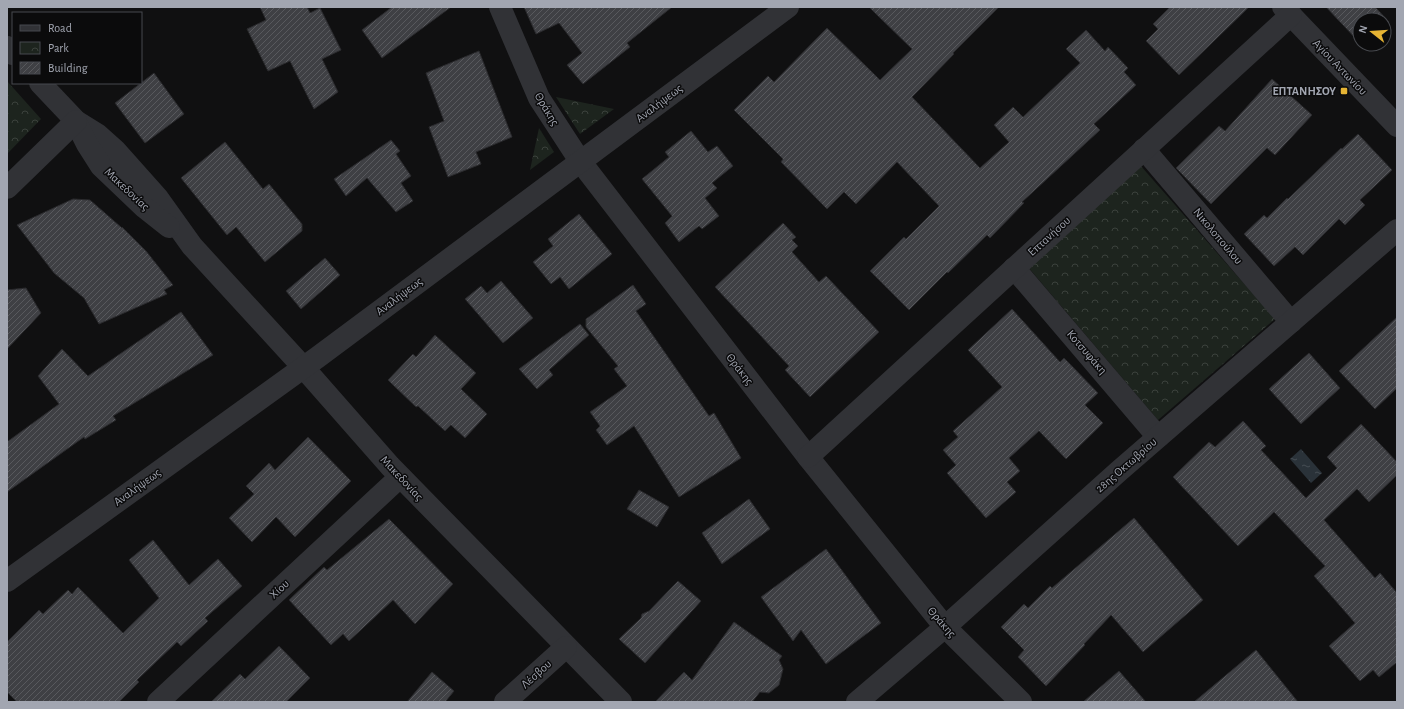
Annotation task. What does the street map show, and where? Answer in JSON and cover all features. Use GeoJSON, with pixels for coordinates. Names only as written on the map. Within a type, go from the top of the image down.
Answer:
{"type":"FeatureCollection","features":[{"type":"Feature","properties":{"kind":"street","name":"Θράκης"},"geometry":{"type":"LineString","coordinates":[[500,7],[539,98],[580,161],[808,457],[945,627],[1021,702]]}},
{"type":"Feature","properties":{"kind":"street","name":"Αναλήψεως"},"geometry":{"type":"LineString","coordinates":[[7,581],[303,367],[788,7]]}},
{"type":"Feature","properties":{"kind":"street","name":"Αγίου Αντωνίου"},"geometry":{"type":"LineString","coordinates":[[1287,11],[1397,126]]}},
{"type":"Feature","properties":{"kind":"street","name":"Επτανήσου"},"geometry":{"type":"LineString","coordinates":[[808,457],[1144,149],[1287,11]]}},
{"type":"Feature","properties":{"kind":"street","name":"Μακεδονίας"},"geometry":{"type":"LineString","coordinates":[[41,84],[76,121],[87,144],[101,166],[145,208],[192,246],[303,367],[400,477],[620,702]]}},
{"type":"Feature","properties":{"kind":"street"},"geometry":{"type":"LineString","coordinates":[[7,188],[76,121]]}},
{"type":"Feature","properties":{"kind":"street","name":"Νικολοπούλου"},"geometry":{"type":"LineString","coordinates":[[1144,149],[1291,322]]}},
{"type":"Feature","properties":{"kind":"street","name":"28ης Οκτωβρίου"},"geometry":{"type":"LineString","coordinates":[[857,702],[945,627],[1118,471],[1397,230]]}},
{"type":"Feature","properties":{"kind":"street","name":"Κοτσυφάκη"},"geometry":{"type":"LineString","coordinates":[[1014,268],[1158,437]]}},
{"type":"Feature","properties":{"kind":"street","name":"Χίου"},"geometry":{"type":"LineString","coordinates":[[158,702],[400,477]]}},
{"type":"Feature","properties":{"kind":"street","name":"Λέσβου"},"geometry":{"type":"LineString","coordinates":[[505,702],[566,647]]}},
{"type":"Feature","properties":{"kind":"green space"},"geometry":{"type":"Polygon","coordinates":[[[7,81],[41,119],[7,154],[7,81]]]}},
{"type":"Feature","properties":{"kind":"green space"},"geometry":{"type":"Polygon","coordinates":[[[556,97],[614,109],[580,134],[556,97]]]}},
{"type":"Feature","properties":{"kind":"green space"},"geometry":{"type":"Polygon","coordinates":[[[539,128],[554,152],[530,170],[539,128]]]}},
{"type":"Feature","properties":{"kind":"green space"},"geometry":{"type":"Polygon","coordinates":[[[1140,165],[1275,319],[1158,420],[1028,267],[1140,165]]]}},
{"type":"Feature","properties":{"kind":"water"},"geometry":{"type":"Polygon","coordinates":[[[1301,449],[1322,473],[1311,483],[1290,459],[1301,449]]]}},
{"type":"Feature","properties":{"kind":"building"},"geometry":{"type":"Polygon","coordinates":[[[260,7],[307,7],[310,13],[320,8],[341,50],[322,59],[338,92],[314,109],[290,61],[268,71],[247,29],[266,20],[260,7]]]}},
{"type":"Feature","properties":{"kind":"building"},"geometry":{"type":"Polygon","coordinates":[[[392,7],[451,7],[382,58],[362,30],[392,7]]]}},
{"type":"Feature","properties":{"kind":"building"},"geometry":{"type":"Polygon","coordinates":[[[524,7],[672,7],[627,43],[630,47],[583,84],[567,65],[582,53],[559,23],[536,34],[524,7]]]}},
{"type":"Feature","properties":{"kind":"building"},"geometry":{"type":"Polygon","coordinates":[[[869,7],[999,7],[912,97],[980,168],[1009,142],[994,125],[1013,107],[1023,117],[1080,63],[1066,49],[1086,30],[1105,51],[1108,47],[1128,68],[1124,72],[1136,85],[1094,124],[1100,130],[1022,202],[1024,203],[990,238],[987,235],[909,310],[870,271],[904,237],[906,239],[939,206],[897,162],[856,204],[844,192],[827,209],[781,162],[783,159],[734,110],[768,76],[774,82],[827,28],[880,80],[912,49],[869,7]]]}},
{"type":"Feature","properties":{"kind":"building"},"geometry":{"type":"Polygon","coordinates":[[[1170,7],[1249,7],[1179,75],[1146,41],[1158,29],[1153,24],[1170,7]]]}},
{"type":"Feature","properties":{"kind":"building"},"geometry":{"type":"Polygon","coordinates":[[[1326,7],[1375,7],[1380,12],[1352,12],[1352,35],[1326,7]]]}},
{"type":"Feature","properties":{"kind":"building"},"geometry":{"type":"Polygon","coordinates":[[[479,51],[512,137],[476,152],[481,164],[448,177],[429,127],[444,121],[426,73],[479,51]]]}},
{"type":"Feature","properties":{"kind":"building"},"geometry":{"type":"Polygon","coordinates":[[[154,73],[184,114],[145,143],[115,103],[140,84],[142,84],[142,82],[154,73]]]}},
{"type":"Feature","properties":{"kind":"building"},"geometry":{"type":"Polygon","coordinates":[[[1272,79],[1312,115],[1275,155],[1267,148],[1211,204],[1176,168],[1219,126],[1225,131],[1272,79]]]}},
{"type":"Feature","properties":{"kind":"building"},"geometry":{"type":"Polygon","coordinates":[[[691,131],[708,152],[717,146],[733,166],[712,183],[717,188],[705,198],[719,216],[702,229],[699,226],[679,242],[665,223],[672,216],[642,179],[669,157],[665,152],[691,131]]]}},
{"type":"Feature","properties":{"kind":"building"},"geometry":{"type":"Polygon","coordinates":[[[1358,134],[1392,170],[1360,200],[1365,205],[1345,225],[1339,219],[1303,255],[1295,247],[1274,266],[1244,234],[1264,215],[1267,218],[1341,148],[1342,149],[1358,134]]]}},
{"type":"Feature","properties":{"kind":"building"},"geometry":{"type":"Polygon","coordinates":[[[391,140],[400,151],[396,154],[411,176],[401,183],[413,201],[396,212],[367,178],[346,196],[334,179],[391,140]]]}},
{"type":"Feature","properties":{"kind":"building"},"geometry":{"type":"Polygon","coordinates":[[[225,142],[263,189],[269,184],[302,224],[302,231],[265,262],[236,227],[227,235],[181,178],[225,142]]]}},
{"type":"Feature","properties":{"kind":"building"},"geometry":{"type":"Polygon","coordinates":[[[73,199],[90,200],[122,227],[146,251],[173,285],[164,290],[167,294],[99,324],[84,298],[54,273],[17,225],[73,199]]]}},
{"type":"Feature","properties":{"kind":"building"},"geometry":{"type":"Polygon","coordinates":[[[579,214],[612,254],[569,289],[560,277],[551,284],[533,262],[553,246],[548,239],[579,214]]]}},
{"type":"Feature","properties":{"kind":"building"},"geometry":{"type":"Polygon","coordinates":[[[783,223],[796,237],[792,240],[798,246],[792,252],[819,282],[826,276],[879,332],[810,397],[785,370],[789,366],[715,287],[783,223]]]}},
{"type":"Feature","properties":{"kind":"building"},"geometry":{"type":"Polygon","coordinates":[[[325,258],[340,275],[301,309],[286,291],[325,258]]]}},
{"type":"Feature","properties":{"kind":"building"},"geometry":{"type":"Polygon","coordinates":[[[501,281],[533,318],[503,343],[465,299],[481,286],[487,293],[501,281]]]}},
{"type":"Feature","properties":{"kind":"building"},"geometry":{"type":"Polygon","coordinates":[[[633,285],[646,304],[636,311],[709,416],[714,413],[741,458],[679,497],[634,426],[607,445],[596,430],[600,426],[590,412],[627,386],[614,369],[618,366],[586,327],[586,319],[633,285]]]}},
{"type":"Feature","properties":{"kind":"building"},"geometry":{"type":"Polygon","coordinates":[[[26,288],[41,313],[7,349],[7,290],[26,288]]]}},
{"type":"Feature","properties":{"kind":"building"},"geometry":{"type":"Polygon","coordinates":[[[1012,309],[1060,362],[1064,358],[1098,393],[1085,405],[1103,423],[1066,459],[1039,431],[1009,458],[1020,471],[1007,482],[1016,492],[986,518],[947,473],[956,465],[943,450],[958,437],[953,431],[1002,387],[968,350],[1012,309]]]}},
{"type":"Feature","properties":{"kind":"building"},"geometry":{"type":"Polygon","coordinates":[[[181,312],[213,355],[113,416],[116,420],[85,439],[84,437],[7,492],[7,442],[59,404],[38,376],[62,349],[88,376],[181,312]]]}},
{"type":"Feature","properties":{"kind":"building"},"geometry":{"type":"Polygon","coordinates":[[[1397,317],[1397,388],[1375,409],[1339,371],[1397,317]]]}},
{"type":"Feature","properties":{"kind":"building"},"geometry":{"type":"Polygon","coordinates":[[[580,324],[589,335],[549,370],[553,375],[537,389],[519,369],[580,324]]]}},
{"type":"Feature","properties":{"kind":"building"},"geometry":{"type":"Polygon","coordinates":[[[435,335],[476,373],[461,389],[487,414],[465,438],[451,425],[445,431],[418,406],[416,407],[388,380],[413,354],[416,357],[435,335]]]}},
{"type":"Feature","properties":{"kind":"building"},"geometry":{"type":"Polygon","coordinates":[[[1309,353],[1340,388],[1301,424],[1269,389],[1309,353]]]}},
{"type":"Feature","properties":{"kind":"building"},"geometry":{"type":"Polygon","coordinates":[[[1243,421],[1266,446],[1261,450],[1306,498],[1337,468],[1327,457],[1361,424],[1397,462],[1397,475],[1369,502],[1357,489],[1324,520],[1375,578],[1380,573],[1397,593],[1397,662],[1379,677],[1373,670],[1360,681],[1329,646],[1355,623],[1314,576],[1325,566],[1274,512],[1238,546],[1173,477],[1209,442],[1215,447],[1243,421]]]}},
{"type":"Feature","properties":{"kind":"building"},"geometry":{"type":"Polygon","coordinates":[[[308,437],[351,481],[295,537],[276,517],[252,542],[229,518],[254,494],[246,486],[269,463],[275,470],[308,437]]]}},
{"type":"Feature","properties":{"kind":"building"},"geometry":{"type":"Polygon","coordinates":[[[639,490],[669,507],[657,527],[627,509],[639,490]]]}},
{"type":"Feature","properties":{"kind":"building"},"geometry":{"type":"Polygon","coordinates":[[[749,499],[770,529],[722,564],[702,533],[749,499]]]}},
{"type":"Feature","properties":{"kind":"building"},"geometry":{"type":"Polygon","coordinates":[[[1134,518],[1203,600],[1143,652],[1111,615],[1046,686],[1018,657],[1024,650],[1001,627],[1024,604],[1028,608],[1050,586],[1052,588],[1134,518]]]}},
{"type":"Feature","properties":{"kind":"building"},"geometry":{"type":"Polygon","coordinates":[[[389,519],[453,584],[415,624],[393,600],[349,641],[343,634],[331,645],[289,600],[324,567],[327,570],[389,519]]]}},
{"type":"Feature","properties":{"kind":"building"},"geometry":{"type":"Polygon","coordinates":[[[153,540],[189,585],[218,559],[242,586],[205,618],[208,621],[181,646],[177,642],[137,680],[139,682],[119,702],[17,702],[7,692],[7,642],[39,610],[43,614],[68,590],[72,594],[78,587],[123,633],[159,598],[129,560],[153,540]]]}},
{"type":"Feature","properties":{"kind":"building"},"geometry":{"type":"Polygon","coordinates":[[[826,549],[881,623],[826,664],[801,630],[793,641],[761,597],[826,549]]]}},
{"type":"Feature","properties":{"kind":"building"},"geometry":{"type":"Polygon","coordinates":[[[678,581],[701,601],[645,663],[619,639],[641,618],[642,614],[649,611],[678,581]]]}},
{"type":"Feature","properties":{"kind":"building"},"geometry":{"type":"Polygon","coordinates":[[[734,622],[782,656],[779,660],[783,669],[779,685],[769,693],[760,692],[752,702],[655,702],[684,672],[692,680],[734,622]]]}},
{"type":"Feature","properties":{"kind":"building"},"geometry":{"type":"Polygon","coordinates":[[[279,646],[310,678],[286,702],[211,702],[240,674],[245,679],[279,646]]]}},
{"type":"Feature","properties":{"kind":"building"},"geometry":{"type":"Polygon","coordinates":[[[1256,650],[1298,702],[1194,702],[1256,650]]]}},
{"type":"Feature","properties":{"kind":"building"},"geometry":{"type":"Polygon","coordinates":[[[1119,671],[1146,702],[1083,702],[1119,671]]]}},
{"type":"Feature","properties":{"kind":"building"},"geometry":{"type":"Polygon","coordinates":[[[432,672],[454,691],[445,702],[407,702],[432,672]]]}},
{"type":"Feature","properties":{"kind":"place","name":"ΕΠΤΑΝΗΣΟΥ"},"geometry":{"type":"Point","coordinates":[1344,91]}}]}
